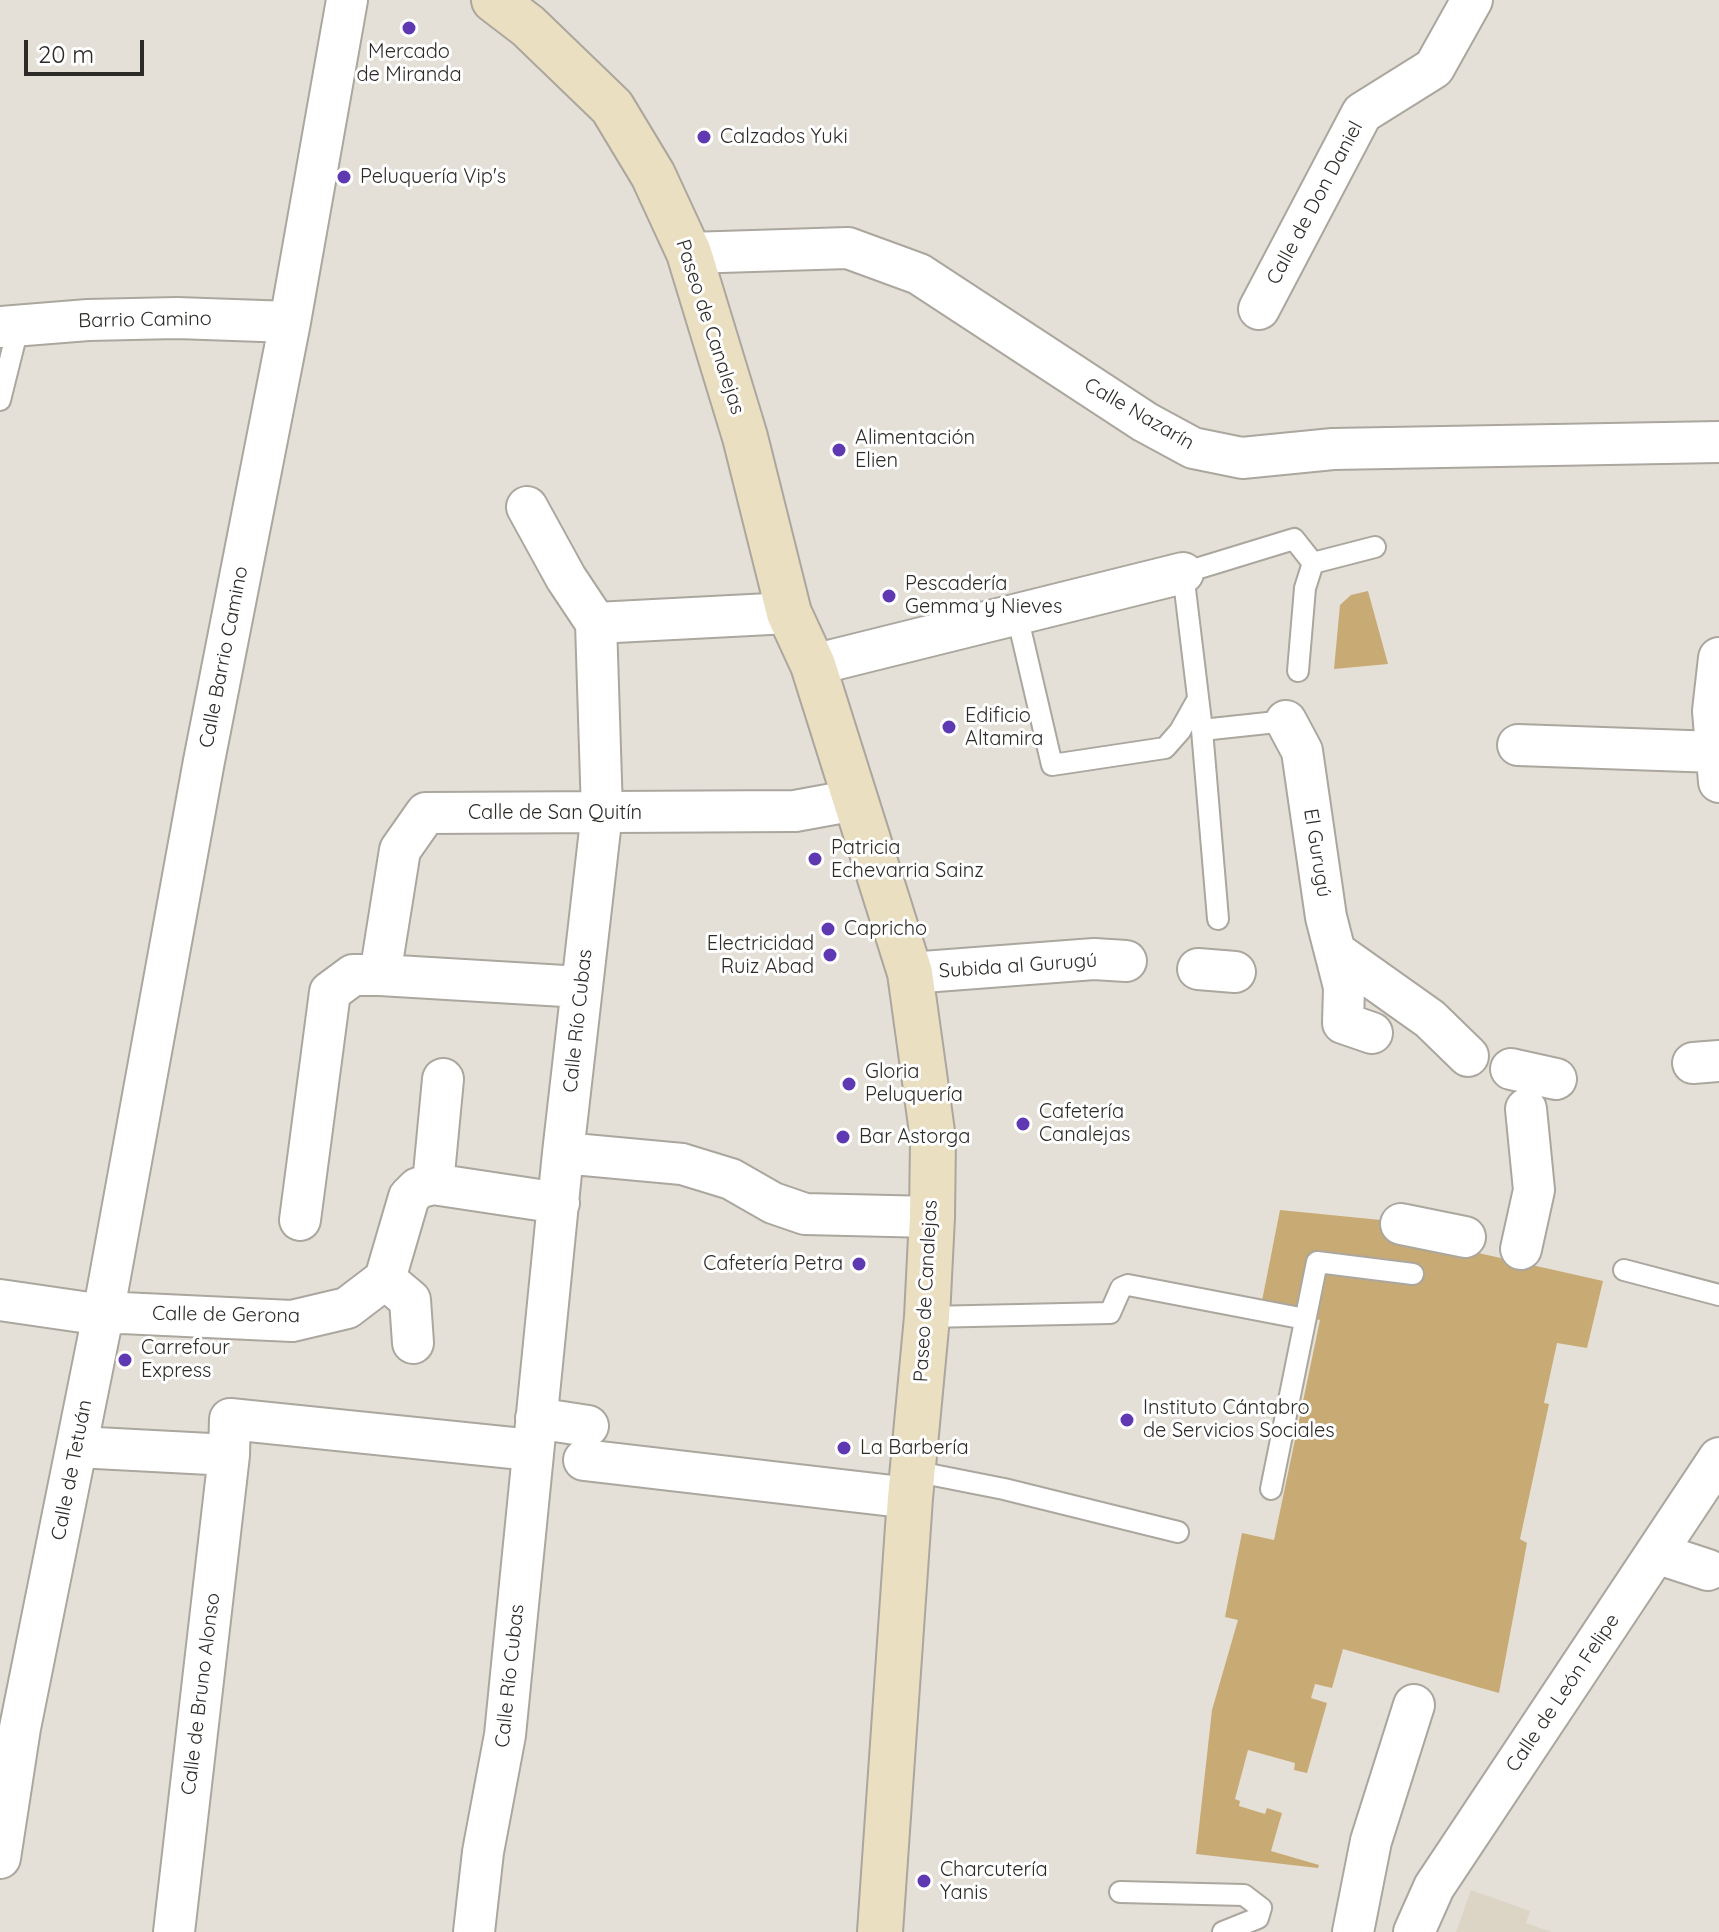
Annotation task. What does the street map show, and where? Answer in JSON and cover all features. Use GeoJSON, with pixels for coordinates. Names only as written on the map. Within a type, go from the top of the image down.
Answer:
{"type":"FeatureCollection","features":[{"type":"Feature","properties":{"kind":"street","name":"Calle Barrio Camino"},"geometry":{"type":"LineString","coordinates":[[103,1315],[204,761],[290,322],[347,0]]}},
{"type":"Feature","properties":{"kind":"street","name":"Paseo de Canalejas"},"geometry":{"type":"LineString","coordinates":[[494,0],[528,26],[612,107],[653,175],[689,253],[745,437],[789,613],[813,665],[910,973],[933,1139],[932,1217],[880,1932]]}},
{"type":"Feature","properties":{"kind":"street","name":"Calle de Don Daniel"},"geometry":{"type":"LineString","coordinates":[[1259,309],[1362,113],[1434,68],[1472,0]]}},
{"type":"Feature","properties":{"kind":"street","name":"Calle Nazarín"},"geometry":{"type":"LineString","coordinates":[[689,253],[848,248],[919,274],[1145,422],[1193,448],[1242,458],[1333,449],[1719,442]]}},
{"type":"Feature","properties":{"kind":"street","name":"Barrio Camino"},"geometry":{"type":"LineString","coordinates":[[10,325],[177,318],[290,322]]}},
{"type":"Feature","properties":{"kind":"street"},"geometry":{"type":"LineString","coordinates":[[527,507],[566,578],[596,623],[789,613]]}},
{"type":"Feature","properties":{"kind":"street"},"geometry":{"type":"LineString","coordinates":[[813,665],[1183,573]]}},
{"type":"Feature","properties":{"kind":"street","name":"Calle Río Cubas"},"geometry":{"type":"LineString","coordinates":[[474,1932],[483,1852],[505,1735],[563,1153],[602,812],[596,623]]}},
{"type":"Feature","properties":{"kind":"street"},"geometry":{"type":"LineString","coordinates":[[1518,745],[1718,767],[1713,711],[1719,658]]}},
{"type":"Feature","properties":{"kind":"street","name":"El Gurugú"},"geometry":{"type":"LineString","coordinates":[[1286,721],[1302,751],[1326,917],[1340,970]]}},
{"type":"Feature","properties":{"kind":"street","name":"Calle de San Quitín"},"geometry":{"type":"LineString","coordinates":[[380,975],[400,850],[426,813],[795,811],[855,800]]}},
{"type":"Feature","properties":{"kind":"street","name":"Subida al Gurugú"},"geometry":{"type":"LineString","coordinates":[[910,973],[1094,959],[1126,961]]}},
{"type":"Feature","properties":{"kind":"street"},"geometry":{"type":"LineString","coordinates":[[1340,970],[1343,1023],[1372,1033]]}},
{"type":"Feature","properties":{"kind":"street"},"geometry":{"type":"LineString","coordinates":[[1340,970],[1430,1019],[1468,1056]]}},
{"type":"Feature","properties":{"kind":"street"},"geometry":{"type":"LineString","coordinates":[[300,1220],[330,992],[353,975],[581,987]]}},
{"type":"Feature","properties":{"kind":"street"},"geometry":{"type":"LineString","coordinates":[[1511,1069],[1556,1079]]}},
{"type":"Feature","properties":{"kind":"street"},"geometry":{"type":"LineString","coordinates":[[433,1184],[443,1079]]}},
{"type":"Feature","properties":{"kind":"street"},"geometry":{"type":"LineString","coordinates":[[1521,1249],[1534,1190],[1526,1109]]}},
{"type":"Feature","properties":{"kind":"street"},"geometry":{"type":"LineString","coordinates":[[563,1153],[682,1164],[731,1179],[773,1203],[805,1214],[932,1217]]}},
{"type":"Feature","properties":{"kind":"street"},"geometry":{"type":"LineString","coordinates":[[413,1343],[410,1300],[385,1279],[409,1197],[418,1188],[433,1184],[559,1203]]}},
{"type":"Feature","properties":{"kind":"street"},"geometry":{"type":"LineString","coordinates":[[1401,1224],[1465,1237]]}},
{"type":"Feature","properties":{"kind":"street","name":"Calle de Gerona"},"geometry":{"type":"LineString","coordinates":[[103,1315],[122,1313],[292,1321],[347,1308],[385,1279]]}},
{"type":"Feature","properties":{"kind":"street"},"geometry":{"type":"LineString","coordinates":[[0,1300],[103,1315]]}},
{"type":"Feature","properties":{"kind":"street","name":"Calle de Tetuán"},"geometry":{"type":"LineString","coordinates":[[0,1858],[10,1726],[77,1447],[103,1315]]}},
{"type":"Feature","properties":{"kind":"street","name":"Calle de Bruno Alonso"},"geometry":{"type":"LineString","coordinates":[[174,1932],[229,1455],[230,1419],[534,1434]]}},
{"type":"Feature","properties":{"kind":"street"},"geometry":{"type":"LineString","coordinates":[[534,1434],[912,1484]]}},
{"type":"Feature","properties":{"kind":"street"},"geometry":{"type":"LineString","coordinates":[[77,1447],[229,1455]]}},
{"type":"Feature","properties":{"kind":"street","name":"Calle de León Felipe"},"geometry":{"type":"LineString","coordinates":[[1414,1932],[1434,1887],[1719,1458]]}},
{"type":"Feature","properties":{"kind":"street"},"geometry":{"type":"LineString","coordinates":[[1656,1553],[1708,1570]]}},
{"type":"Feature","properties":{"kind":"street"},"geometry":{"type":"LineString","coordinates":[[1353,1932],[1371,1841],[1414,1705]]}},
{"type":"Feature","properties":{"kind":"lane"},"geometry":{"type":"LineString","coordinates":[[0,400],[10,325]]}},
{"type":"Feature","properties":{"kind":"lane"},"geometry":{"type":"LineString","coordinates":[[1218,919],[1202,730],[1183,573],[1294,539],[1313,563]]}},
{"type":"Feature","properties":{"kind":"lane"},"geometry":{"type":"LineString","coordinates":[[1313,563],[1375,547]]}},
{"type":"Feature","properties":{"kind":"lane"},"geometry":{"type":"LineString","coordinates":[[1298,671],[1305,588],[1313,563]]}},
{"type":"Feature","properties":{"kind":"lane"},"geometry":{"type":"LineString","coordinates":[[1017,615],[1052,765],[1165,748],[1180,731],[1198,699]]}},
{"type":"Feature","properties":{"kind":"lane"},"geometry":{"type":"LineString","coordinates":[[1202,730],[1286,721]]}},
{"type":"Feature","properties":{"kind":"lane"},"geometry":{"type":"LineString","coordinates":[[1271,1489],[1317,1262],[1413,1274]]}},
{"type":"Feature","properties":{"kind":"lane"},"geometry":{"type":"LineString","coordinates":[[1624,1270],[1719,1295]]}},
{"type":"Feature","properties":{"kind":"lane"},"geometry":{"type":"LineString","coordinates":[[927,1317],[1110,1313],[1121,1288],[1128,1285],[1305,1319]]}},
{"type":"Feature","properties":{"kind":"lane"},"geometry":{"type":"LineString","coordinates":[[912,1484],[1004,1489],[1178,1532]]}},
{"type":"Feature","properties":{"kind":"lane"},"geometry":{"type":"LineString","coordinates":[[1120,1892],[1244,1895],[1261,1908],[1258,1918],[1223,1932]]}},
{"type":"Feature","properties":{"kind":"shaded area"},"geometry":{"type":"Polygon","coordinates":[[[1368,591],[1388,664],[1334,669],[1340,605],[1351,595],[1368,591]]]}},
{"type":"Feature","properties":{"kind":"shaded area"},"geometry":{"type":"Polygon","coordinates":[[[1280,1210],[1391,1221],[1443,1245],[1603,1281],[1587,1348],[1557,1343],[1544,1403],[1549,1404],[1520,1539],[1527,1543],[1499,1693],[1343,1649],[1332,1688],[1315,1684],[1311,1698],[1327,1703],[1307,1773],[1294,1770],[1295,1763],[1248,1750],[1235,1799],[1240,1801],[1239,1806],[1265,1814],[1267,1808],[1282,1813],[1271,1851],[1319,1865],[1318,1868],[1196,1854],[1212,1710],[1238,1620],[1225,1617],[1242,1533],[1274,1540],[1320,1320],[1261,1306],[1280,1210]]]}},
{"type":"Feature","properties":{"kind":"shaded area"},"geometry":{"type":"Polygon","coordinates":[[[1471,1890],[1530,1911],[1526,1923],[1552,1932],[1456,1932],[1471,1890]]]}},
{"type":"Feature","properties":{"kind":"place","name":"Mercado de Miranda"},"geometry":{"type":"Point","coordinates":[409,28]}},
{"type":"Feature","properties":{"kind":"place","name":"Calzados Yuki"},"geometry":{"type":"Point","coordinates":[704,137]}},
{"type":"Feature","properties":{"kind":"place","name":"Peluquería Vip's"},"geometry":{"type":"Point","coordinates":[344,177]}},
{"type":"Feature","properties":{"kind":"place","name":"Alimentación Elien"},"geometry":{"type":"Point","coordinates":[839,450]}},
{"type":"Feature","properties":{"kind":"place","name":"Pescadería Gemma y Nieves"},"geometry":{"type":"Point","coordinates":[889,596]}},
{"type":"Feature","properties":{"kind":"place","name":"Edificio Altamira"},"geometry":{"type":"Point","coordinates":[949,727]}},
{"type":"Feature","properties":{"kind":"place","name":"Patricia Echevarria Sainz"},"geometry":{"type":"Point","coordinates":[815,859]}},
{"type":"Feature","properties":{"kind":"place","name":"Capricho"},"geometry":{"type":"Point","coordinates":[828,929]}},
{"type":"Feature","properties":{"kind":"place","name":"Electricidad Ruiz Abad"},"geometry":{"type":"Point","coordinates":[830,955]}},
{"type":"Feature","properties":{"kind":"place","name":"Gloria Peluquería"},"geometry":{"type":"Point","coordinates":[849,1084]}},
{"type":"Feature","properties":{"kind":"place","name":"Cafetería Canalejas"},"geometry":{"type":"Point","coordinates":[1023,1124]}},
{"type":"Feature","properties":{"kind":"place","name":"Bar Astorga"},"geometry":{"type":"Point","coordinates":[843,1137]}},
{"type":"Feature","properties":{"kind":"place","name":"Cafetería Petra"},"geometry":{"type":"Point","coordinates":[859,1264]}},
{"type":"Feature","properties":{"kind":"place","name":"Carrefour Express"},"geometry":{"type":"Point","coordinates":[125,1360]}},
{"type":"Feature","properties":{"kind":"place","name":"Instituto Cántabro de Servicios Sociales"},"geometry":{"type":"Point","coordinates":[1127,1420]}},
{"type":"Feature","properties":{"kind":"place","name":"La Barbería"},"geometry":{"type":"Point","coordinates":[844,1448]}},
{"type":"Feature","properties":{"kind":"place","name":"Charcutería Yanis"},"geometry":{"type":"Point","coordinates":[924,1881]}}]}
